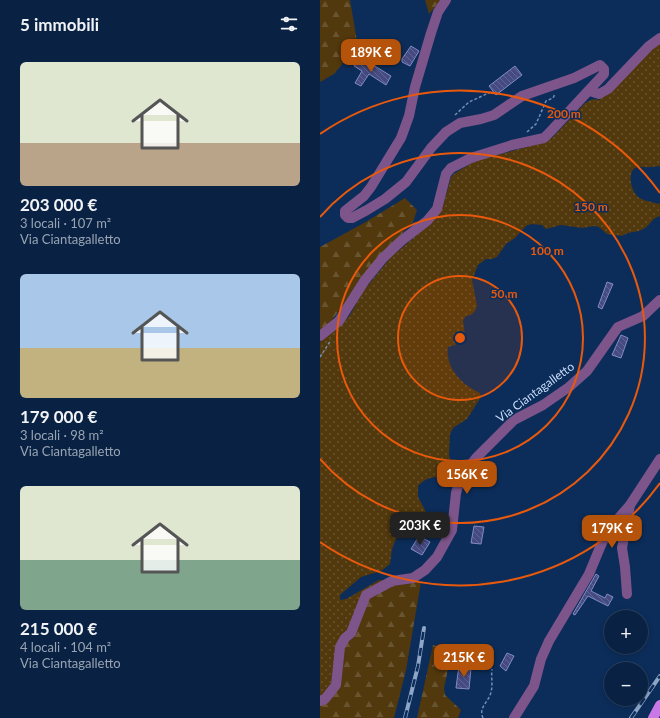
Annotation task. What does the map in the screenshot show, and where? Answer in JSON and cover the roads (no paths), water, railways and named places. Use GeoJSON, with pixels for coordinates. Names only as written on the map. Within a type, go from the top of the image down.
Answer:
{"type":"FeatureCollection","features":[{"type":"Feature","properties":{"kind":"main road"},"geometry":{"type":"LineString","coordinates":[[653,718],[660,705]]}},
{"type":"Feature","properties":{"kind":"street"},"geometry":{"type":"LineString","coordinates":[[320,336],[339,321],[365,280],[383,258],[400,241],[427,221],[436,209],[446,174],[450,168],[484,154],[512,145],[544,138],[590,91],[604,74],[604,69],[600,65],[574,78],[522,96],[494,114],[481,119],[460,123],[446,132],[431,148],[406,182],[385,199],[354,218],[348,218],[345,215],[345,211],[364,196],[371,187],[401,138],[438,12],[446,0]]}},
{"type":"Feature","properties":{"kind":"street"},"geometry":{"type":"LineString","coordinates":[[590,91],[599,94],[608,89],[649,46],[660,38]]}},
{"type":"Feature","properties":{"kind":"street","name":"Via Ciantagalletto"},"geometry":{"type":"LineString","coordinates":[[320,701],[324,699],[336,685],[340,646],[345,638],[351,633],[366,595],[392,581],[413,578],[425,570],[437,556],[452,530],[456,492],[461,477],[476,458],[514,420],[543,404],[569,387],[587,371],[618,327],[643,316],[660,300]]}},
{"type":"Feature","properties":{"kind":"street"},"geometry":{"type":"LineString","coordinates":[[514,718],[534,686],[541,659],[549,641],[589,574],[610,528],[630,505],[660,459]]}},
{"type":"Feature","properties":{"kind":"street"},"geometry":{"type":"LineString","coordinates":[[627,594],[622,548],[630,505]]}},
{"type":"Feature","properties":{"kind":"railway"},"geometry":{"type":"LineString","coordinates":[[405,718],[418,666],[424,628]]}},
{"type":"Feature","properties":{"kind":"railway"},"geometry":{"type":"LineString","coordinates":[[631,718],[660,676]]}}]}
